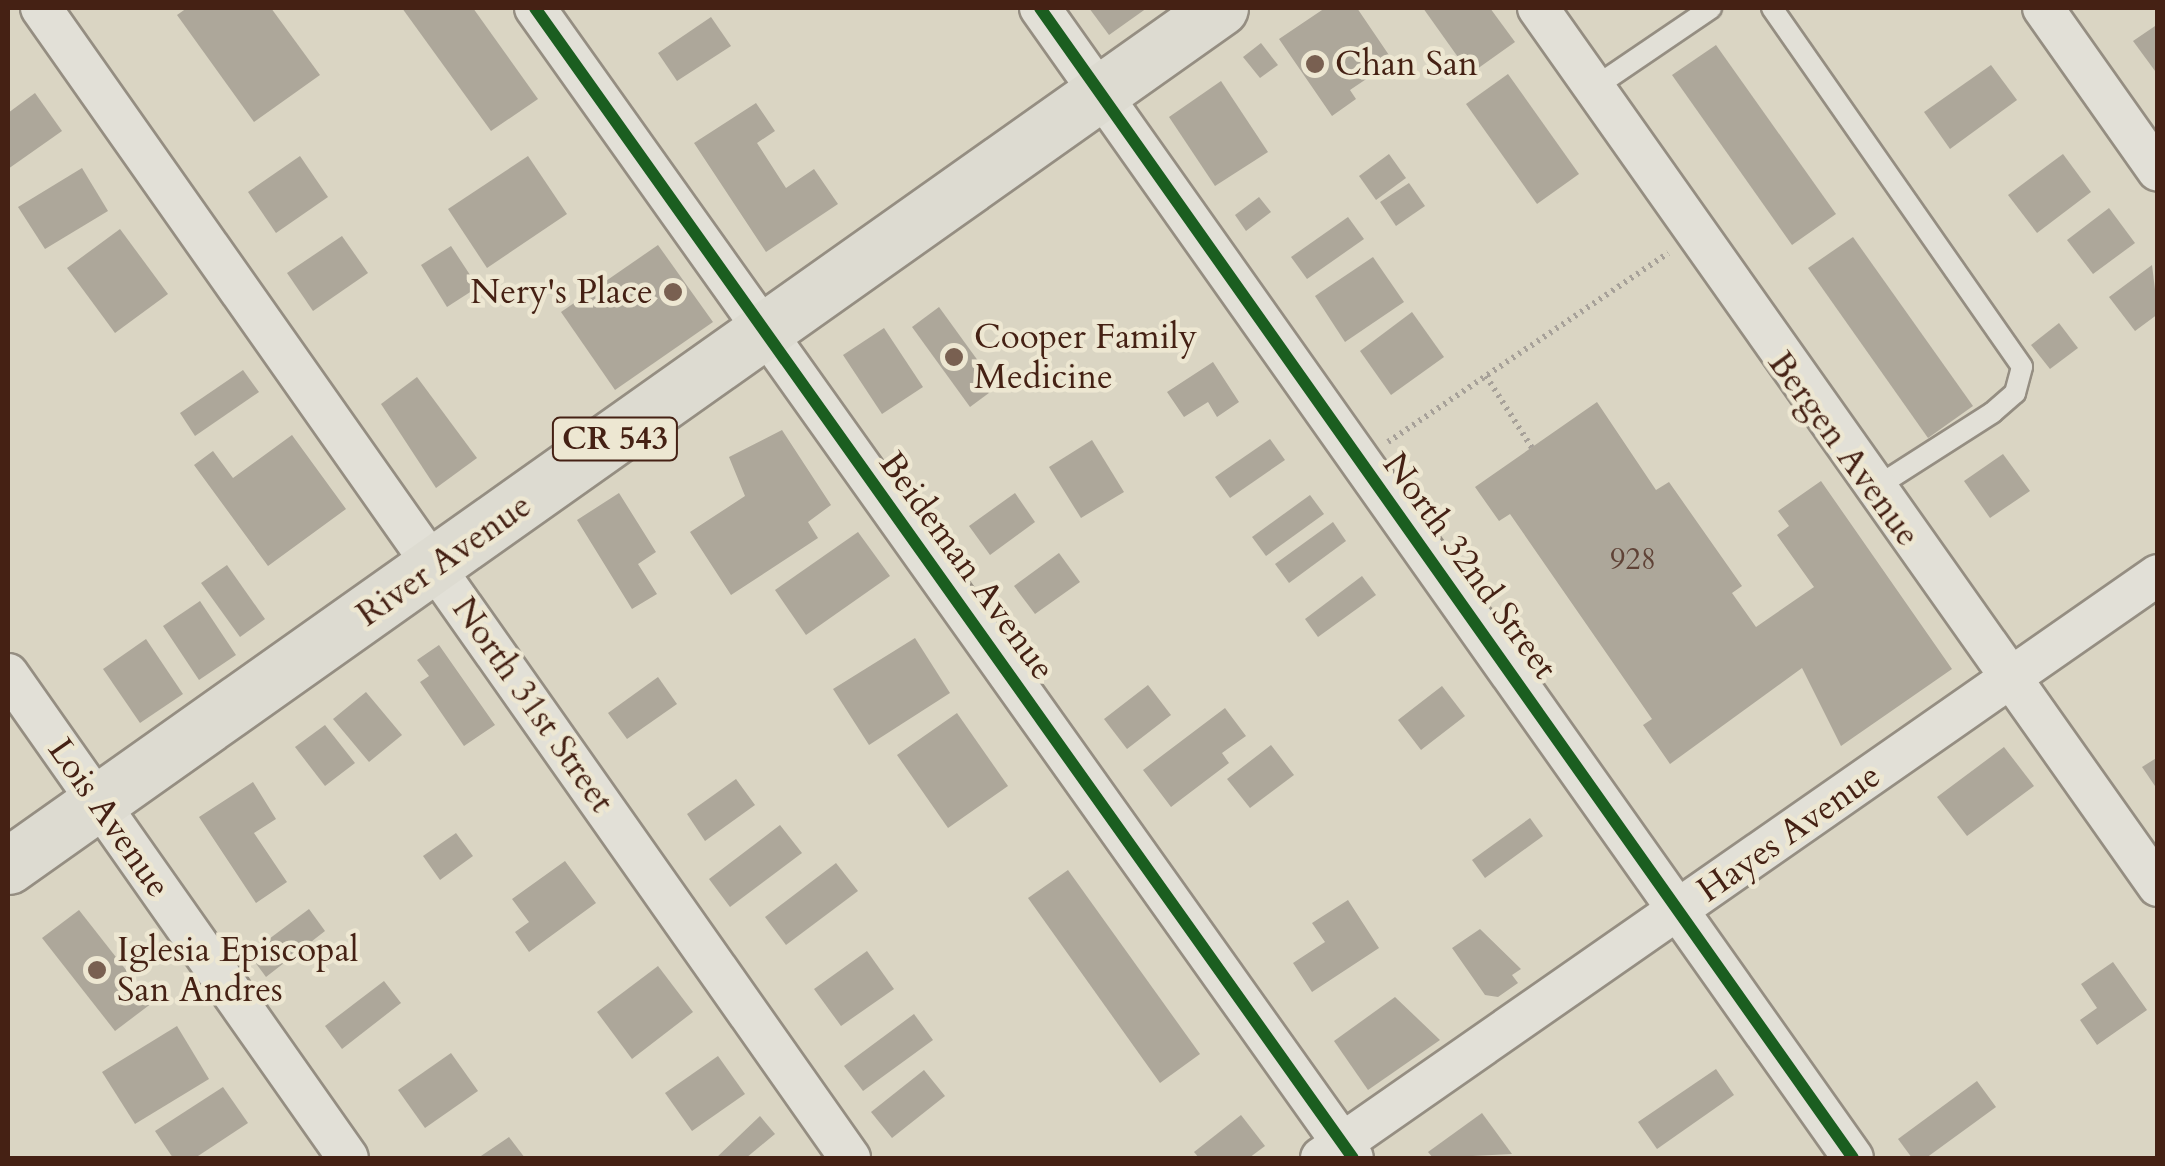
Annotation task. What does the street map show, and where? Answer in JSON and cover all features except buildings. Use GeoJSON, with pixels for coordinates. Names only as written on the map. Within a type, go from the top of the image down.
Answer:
{"type":"FeatureCollection","features":[{"type":"Feature","properties":{"kind":"main road","name":"River Avenue"},"geometry":{"type":"LineString","coordinates":[[8,866],[764,336],[1220,8]]}},
{"type":"Feature","properties":{"kind":"street","name":"North 31st Street"},"geometry":{"type":"LineString","coordinates":[[41,8],[850,1158]]}},
{"type":"Feature","properties":{"kind":"street","name":"Beideman Avenue"},"geometry":{"type":"LineString","coordinates":[[535,8],[1339,1154]]}},
{"type":"Feature","properties":{"kind":"street","name":"North 32nd Street"},"geometry":{"type":"LineString","coordinates":[[1040,8],[1853,1158]]}},
{"type":"Feature","properties":{"kind":"street","name":"Bergen Avenue"},"geometry":{"type":"LineString","coordinates":[[1538,8],[1692,237],[2158,886]]}},
{"type":"Feature","properties":{"kind":"street"},"geometry":{"type":"LineString","coordinates":[[2043,8],[2158,171]]}},
{"type":"Feature","properties":{"kind":"street","name":"Hayes Avenue"},"geometry":{"type":"LineString","coordinates":[[1339,1154],[2158,575]]}},
{"type":"Feature","properties":{"kind":"street","name":"Lois Avenue"},"geometry":{"type":"LineString","coordinates":[[8,674],[348,1158]]}},
{"type":"Feature","properties":{"kind":"lane"},"geometry":{"type":"LineString","coordinates":[[1592,88],[1711,8]]}},
{"type":"Feature","properties":{"kind":"lane"},"geometry":{"type":"LineString","coordinates":[[1772,8],[2022,367],[2015,393],[1992,413],[1873,489]]}},
{"type":"Feature","properties":{"kind":"path"},"geometry":{"type":"LineString","coordinates":[[1358,462],[1692,237]]}},
{"type":"Feature","properties":{"kind":"path"},"geometry":{"type":"LineString","coordinates":[[1486,376],[1532,448]]}},
{"type":"Feature","properties":{"kind":"cycle path"},"geometry":{"type":"LineString","coordinates":[[535,8],[1353,1158]]}},
{"type":"Feature","properties":{"kind":"cycle path"},"geometry":{"type":"LineString","coordinates":[[1040,8],[1853,1158]]}},
{"type":"Feature","properties":{"kind":"place","name":"Chan San"},"geometry":{"type":"Point","coordinates":[1315,64]}},
{"type":"Feature","properties":{"kind":"place","name":"Nery's Place"},"geometry":{"type":"Point","coordinates":[673,292]}},
{"type":"Feature","properties":{"kind":"place","name":"Cooper Family Medicine"},"geometry":{"type":"Point","coordinates":[954,357]}},
{"type":"Feature","properties":{"kind":"place","name":"Iglesia Episcopal San Andres"},"geometry":{"type":"Point","coordinates":[97,970]}}]}
